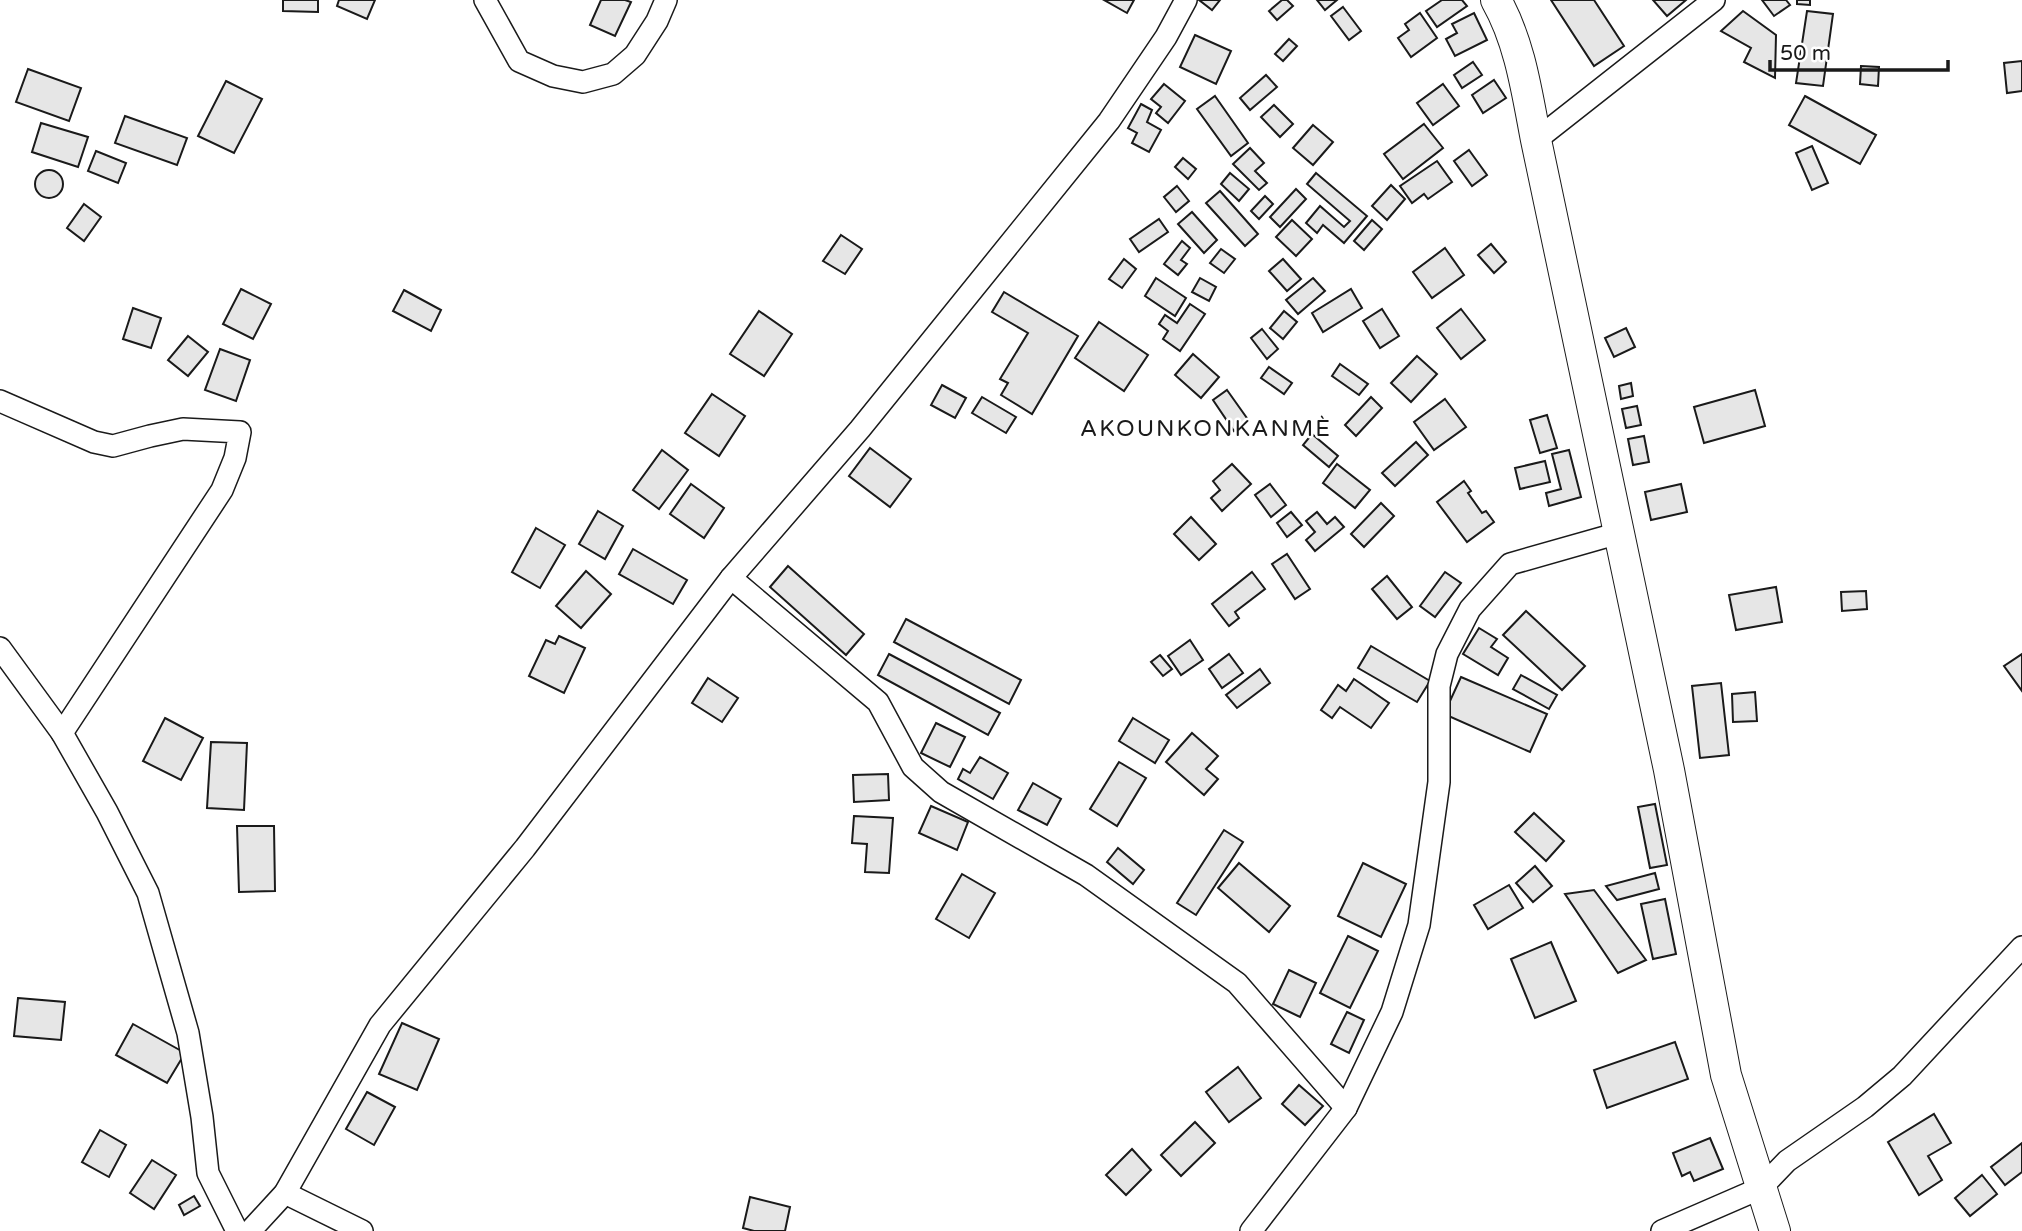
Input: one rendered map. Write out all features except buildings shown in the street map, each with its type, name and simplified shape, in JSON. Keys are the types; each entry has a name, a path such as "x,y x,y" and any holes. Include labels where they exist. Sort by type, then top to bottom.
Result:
{"street":[{"path":"485,0 519,61 553,76 583,82 613,74 635,55 657,21 666,0"},
{"path":"250,1231 285,1193 380,1026 525,848 731,578 860,429 1110,121 1166,37 1186,0"},
{"path":"1496,0 1504,15 1525,82 1669,770 1726,1075 1775,1231"},
{"path":"1536,139 1714,0"},
{"path":"0,401 93,442 113,446 183,429 240,432 235,458 222,490 62,733"},
{"path":"1251,1231 1346,1108 1391,1012 1419,925 1439,782 1439,686 1447,654 1470,608 1510,564 1619,533"},
{"path":"731,578 878,702 913,767 941,792 1086,875 1237,983 1346,1108"},
{"path":"0,648 62,733 107,812 148,893 188,1033 208,1173 237,1231"},
{"path":"1662,1231 1761,1188 1787,1161 1865,1107 1902,1076 2022,947"},
{"path":"285,1193 362,1231"}],"district":[{"name":"AKOUNKONKANMÈ","path":"1206,428"}]}
